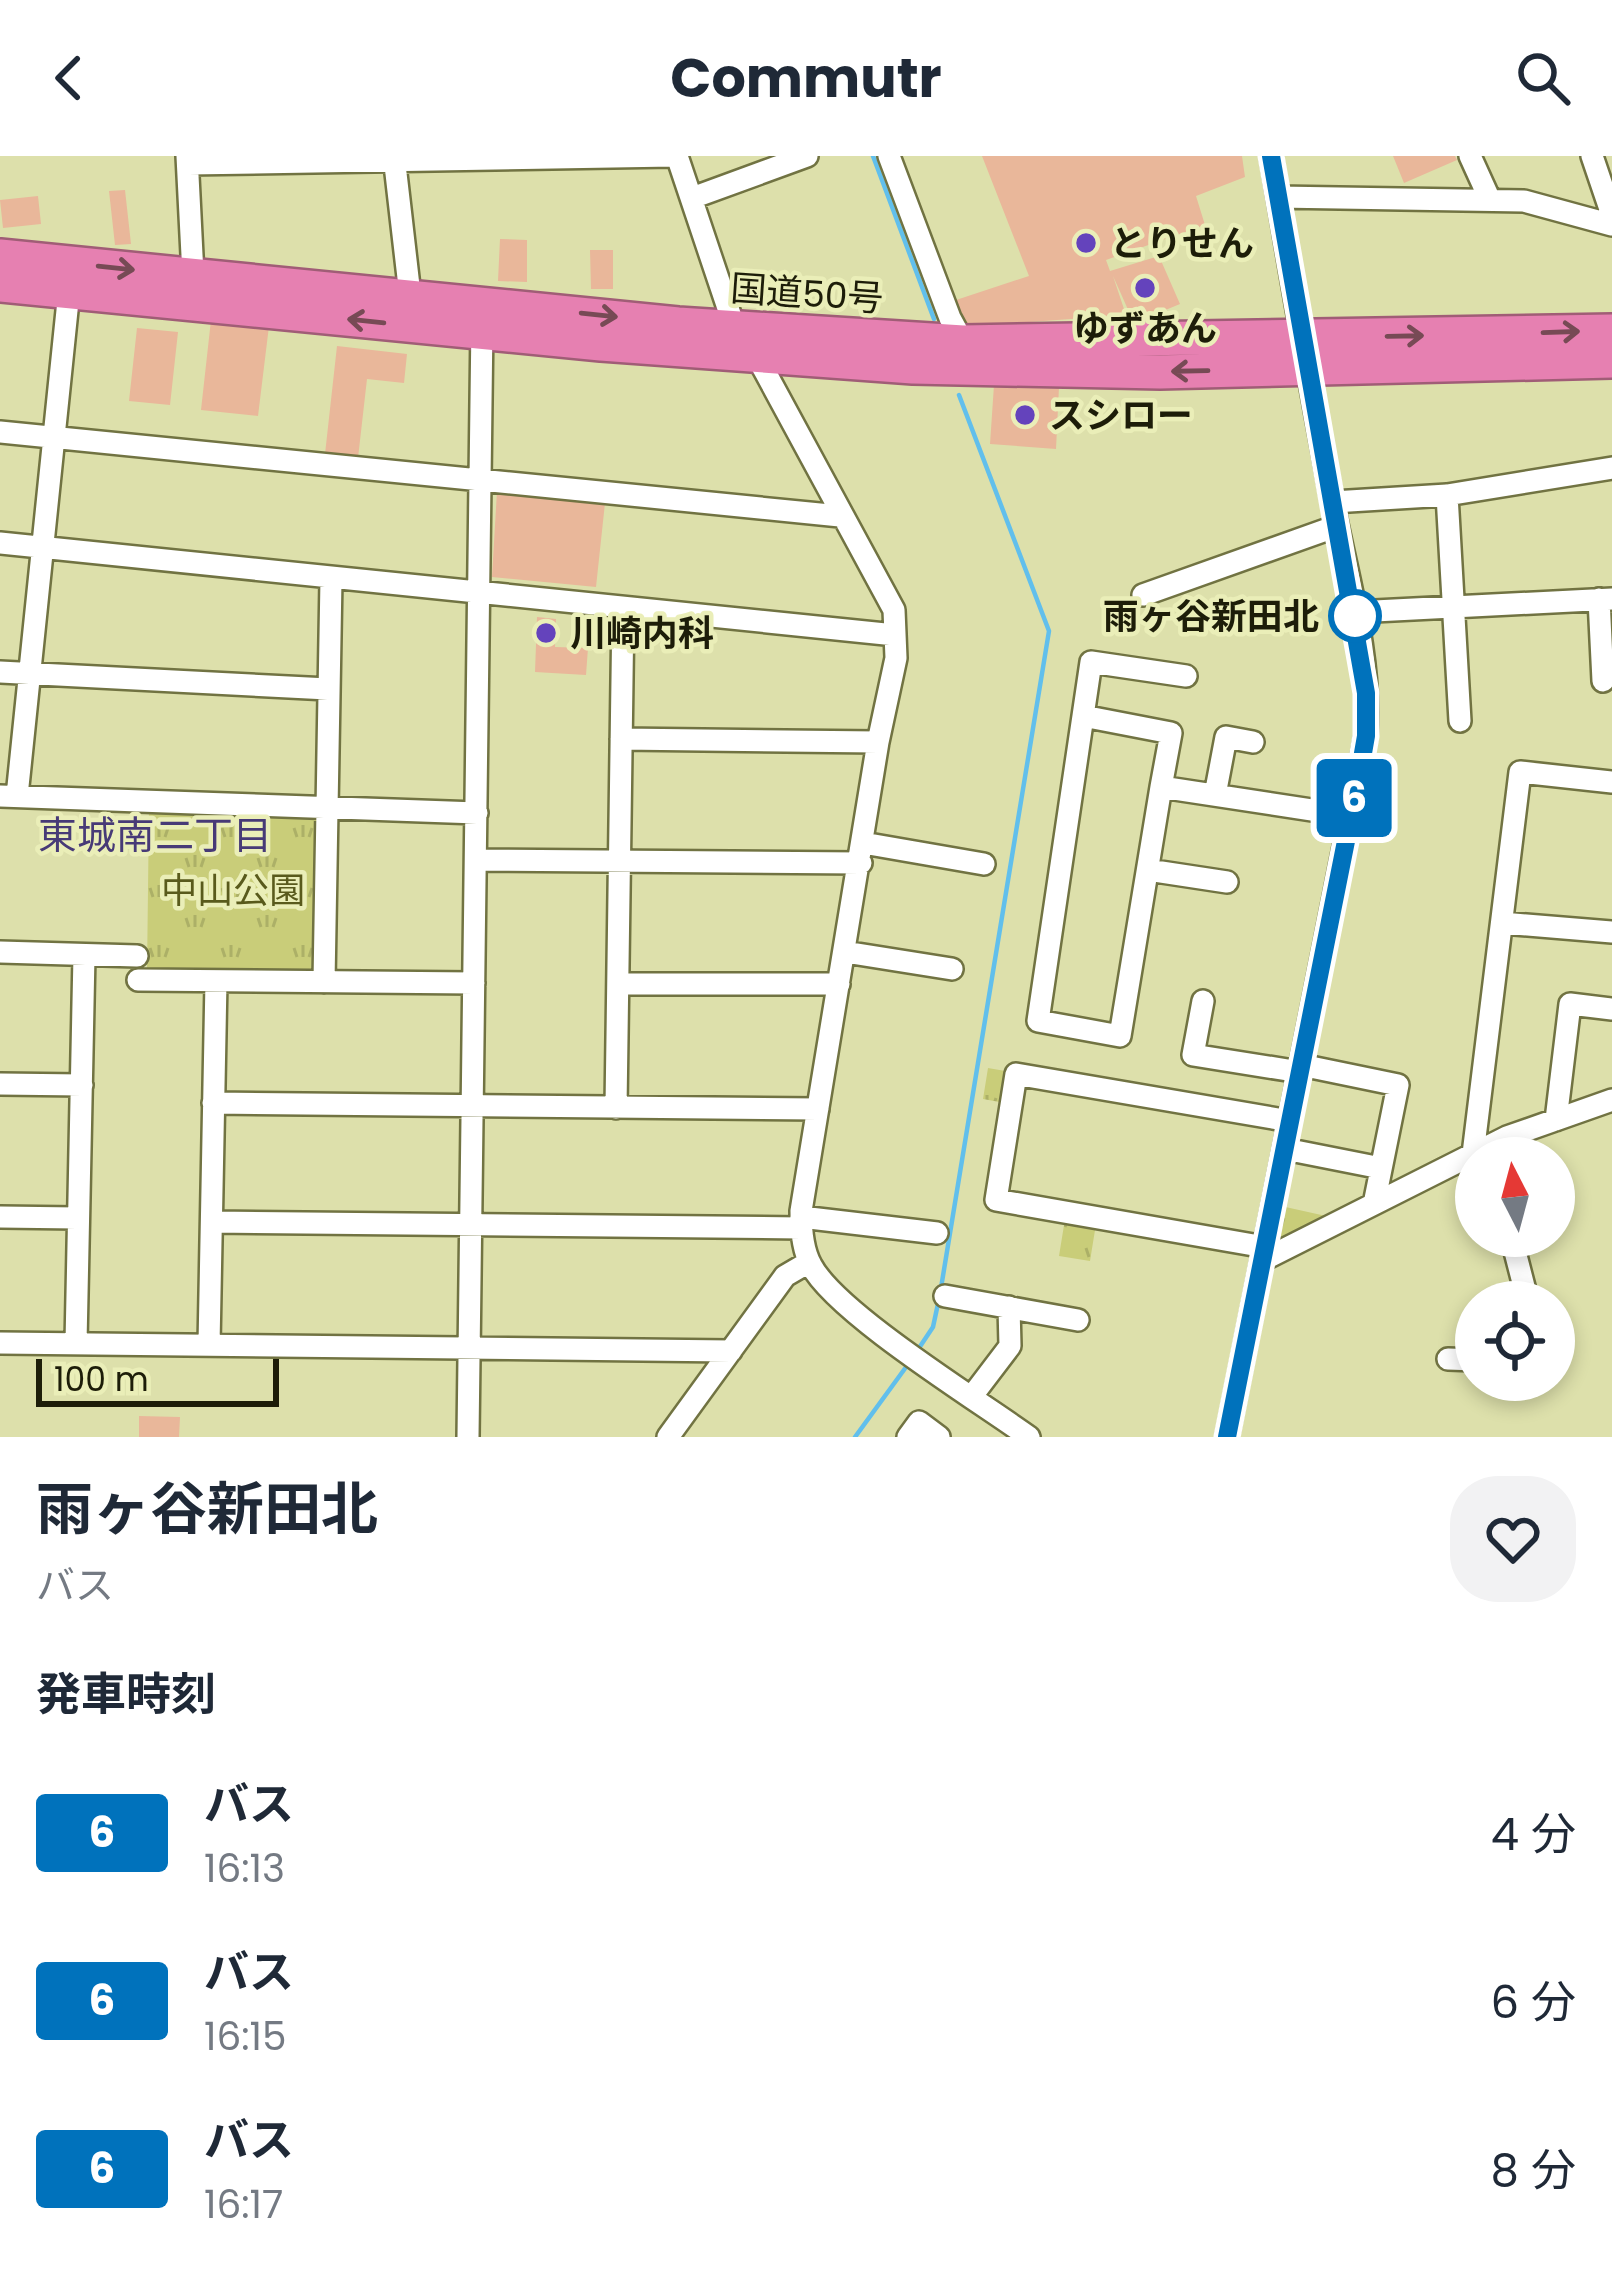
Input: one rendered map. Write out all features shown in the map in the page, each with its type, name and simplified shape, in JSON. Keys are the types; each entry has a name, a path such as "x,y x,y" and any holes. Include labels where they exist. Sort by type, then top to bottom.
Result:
{"highway":[{"name":"国道50号","path":"0,256 410,295 482,317 756,356 913,367 1058,372 1612,331"},
{"name":"国道50号","path":"0,285 963,342 1612,361"}],"street":[{"path":"193,275 187,160 675,156 735,328"},
{"path":"692,199 807,156"},
{"path":"889,156 963,342"},
{"path":"1227,1437 1368,710 1271,156"},
{"path":"1470,156 1490,200"},
{"path":"1592,156 1612,214"},
{"path":"394,159 410,295"},
{"path":"1278,197 1524,202 1612,225"},
{"path":"69,291 29,674 9,796 477,813"},
{"path":"468,1437 482,317"},
{"path":"756,356 894,610 896,658 878,742 801,1222 809,1262 841,1300 1026,1436"},
{"path":"0,432 841,516"},
{"path":"1333,502 1447,495 1612,468"},
{"path":"1447,495 1460,721"},
{"path":"1143,596 1337,526"},
{"path":"0,543 895,634"},
{"path":"324,982 331,579"},
{"path":"1354,612 1606,599 1603,682"},
{"path":"616,1108 623,608"},
{"path":"1082,716 1171,733 1120,1036 1038,1021 1082,716 1091,662 1186,676"},
{"path":"0,672 328,689"},
{"path":"1215,795 1226,737 1253,742"},
{"path":"621,740 878,742"},
{"path":"1486,1137 1502,923 1520,772 1612,782"},
{"path":"1162,787 1351,816"},
{"path":"476,860 862,853 984,864"},
{"path":"1148,870 1228,882"},
{"path":"1502,923 1612,932"},
{"path":"0,952 137,956"},
{"path":"845,952 952,969"},
{"path":"76,1343 84,955"},
{"path":"138,980 474,982"},
{"path":"209,1345 216,981"},
{"path":"618,984 839,984"},
{"path":"1203,1001 1193,1055 1398,1085 1374,1204"},
{"path":"1556,1120 1570,1004 1612,1009"},
{"path":"1290,1121 1016,1074 996,1200 1264,1254 1455,1167"},
{"path":"0,1084 82,1085"},
{"path":"1519,1137 1612,1100"},
{"path":"213,1103 818,1109"},
{"path":"1285,1149 1381,1168"},
{"path":"0,1217 77,1218"},
{"path":"212,1222 801,1222 937,1233"},
{"path":"668,1437 785,1276 809,1262"},
{"path":"945,1295 1078,1320"},
{"path":"972,1396 1010,1346 1009,1307"},
{"path":"0,1342 731,1351"},
{"path":"1448,1360 1455,1360"},
{"path":"908,1437 919,1422 939,1437"}],"green space":[{"name":"中山公園","path":"149,808 313,811 319,820 317,972 147,970"},
{"path":"988,1068 1011,1072 1005,1103 983,1099"},
{"path":"1281,1206 1326,1216 1273,1248"},
{"path":"1065,1219 1096,1224 1090,1261 1059,1256"}],"building":[{"name":"とりせん","path":"982,156 1242,156 1245,177 1196,196 1205,225 1106,260 1110,271 1159,256 1180,304 1134,323 1113,276 1126,315 973,326 958,318 953,301 1029,276"},
{"path":"1393,156 1455,156 1457,160 1404,183"},
{"path":"125,190 131,244 115,245 109,191"},
{"path":"38,196 41,224 3,228 0,200"},
{"path":"500,239 527,240 527,282 498,281"},
{"path":"590,250 613,250 613,289 591,289"},
{"path":"211,320 269,326 258,416 201,410"},
{"path":"137,328 178,332 170,405 129,401"},
{"path":"337,346 407,354 404,383 367,379 358,458 325,454"},
{"name":"スシロー","path":"994,385 1059,387 1056,449 990,444"},
{"path":"497,491 605,503 596,587 492,577"},
{"name":"川崎内科","path":"537,617 556,619 555,647 588,648 586,675 535,672"},
{"path":"139,1416 180,1417 179,1437 139,1437"}],"waterway":[{"path":"873,156 934,319"},
{"path":"941,1288 1049,631 959,395"},
{"path":"915,1354 933,1327 939,1299"},
{"path":"855,1437 909,1363"}],"bus line":[{"name":"6","path":"1227,1437 1359,776 1368,710 1271,156"}],"place":[{"name":"とりせん","path":"1086,243"},
{"name":"ゆずあん","path":"1145,288"},
{"name":"スシロー","path":"1025,415"},
{"name":"雨ヶ谷新田北","path":"1355,616"},
{"name":"川崎内科","path":"546,633"}],"district":[{"name":"東城南二丁目","path":"155,835"}]}
